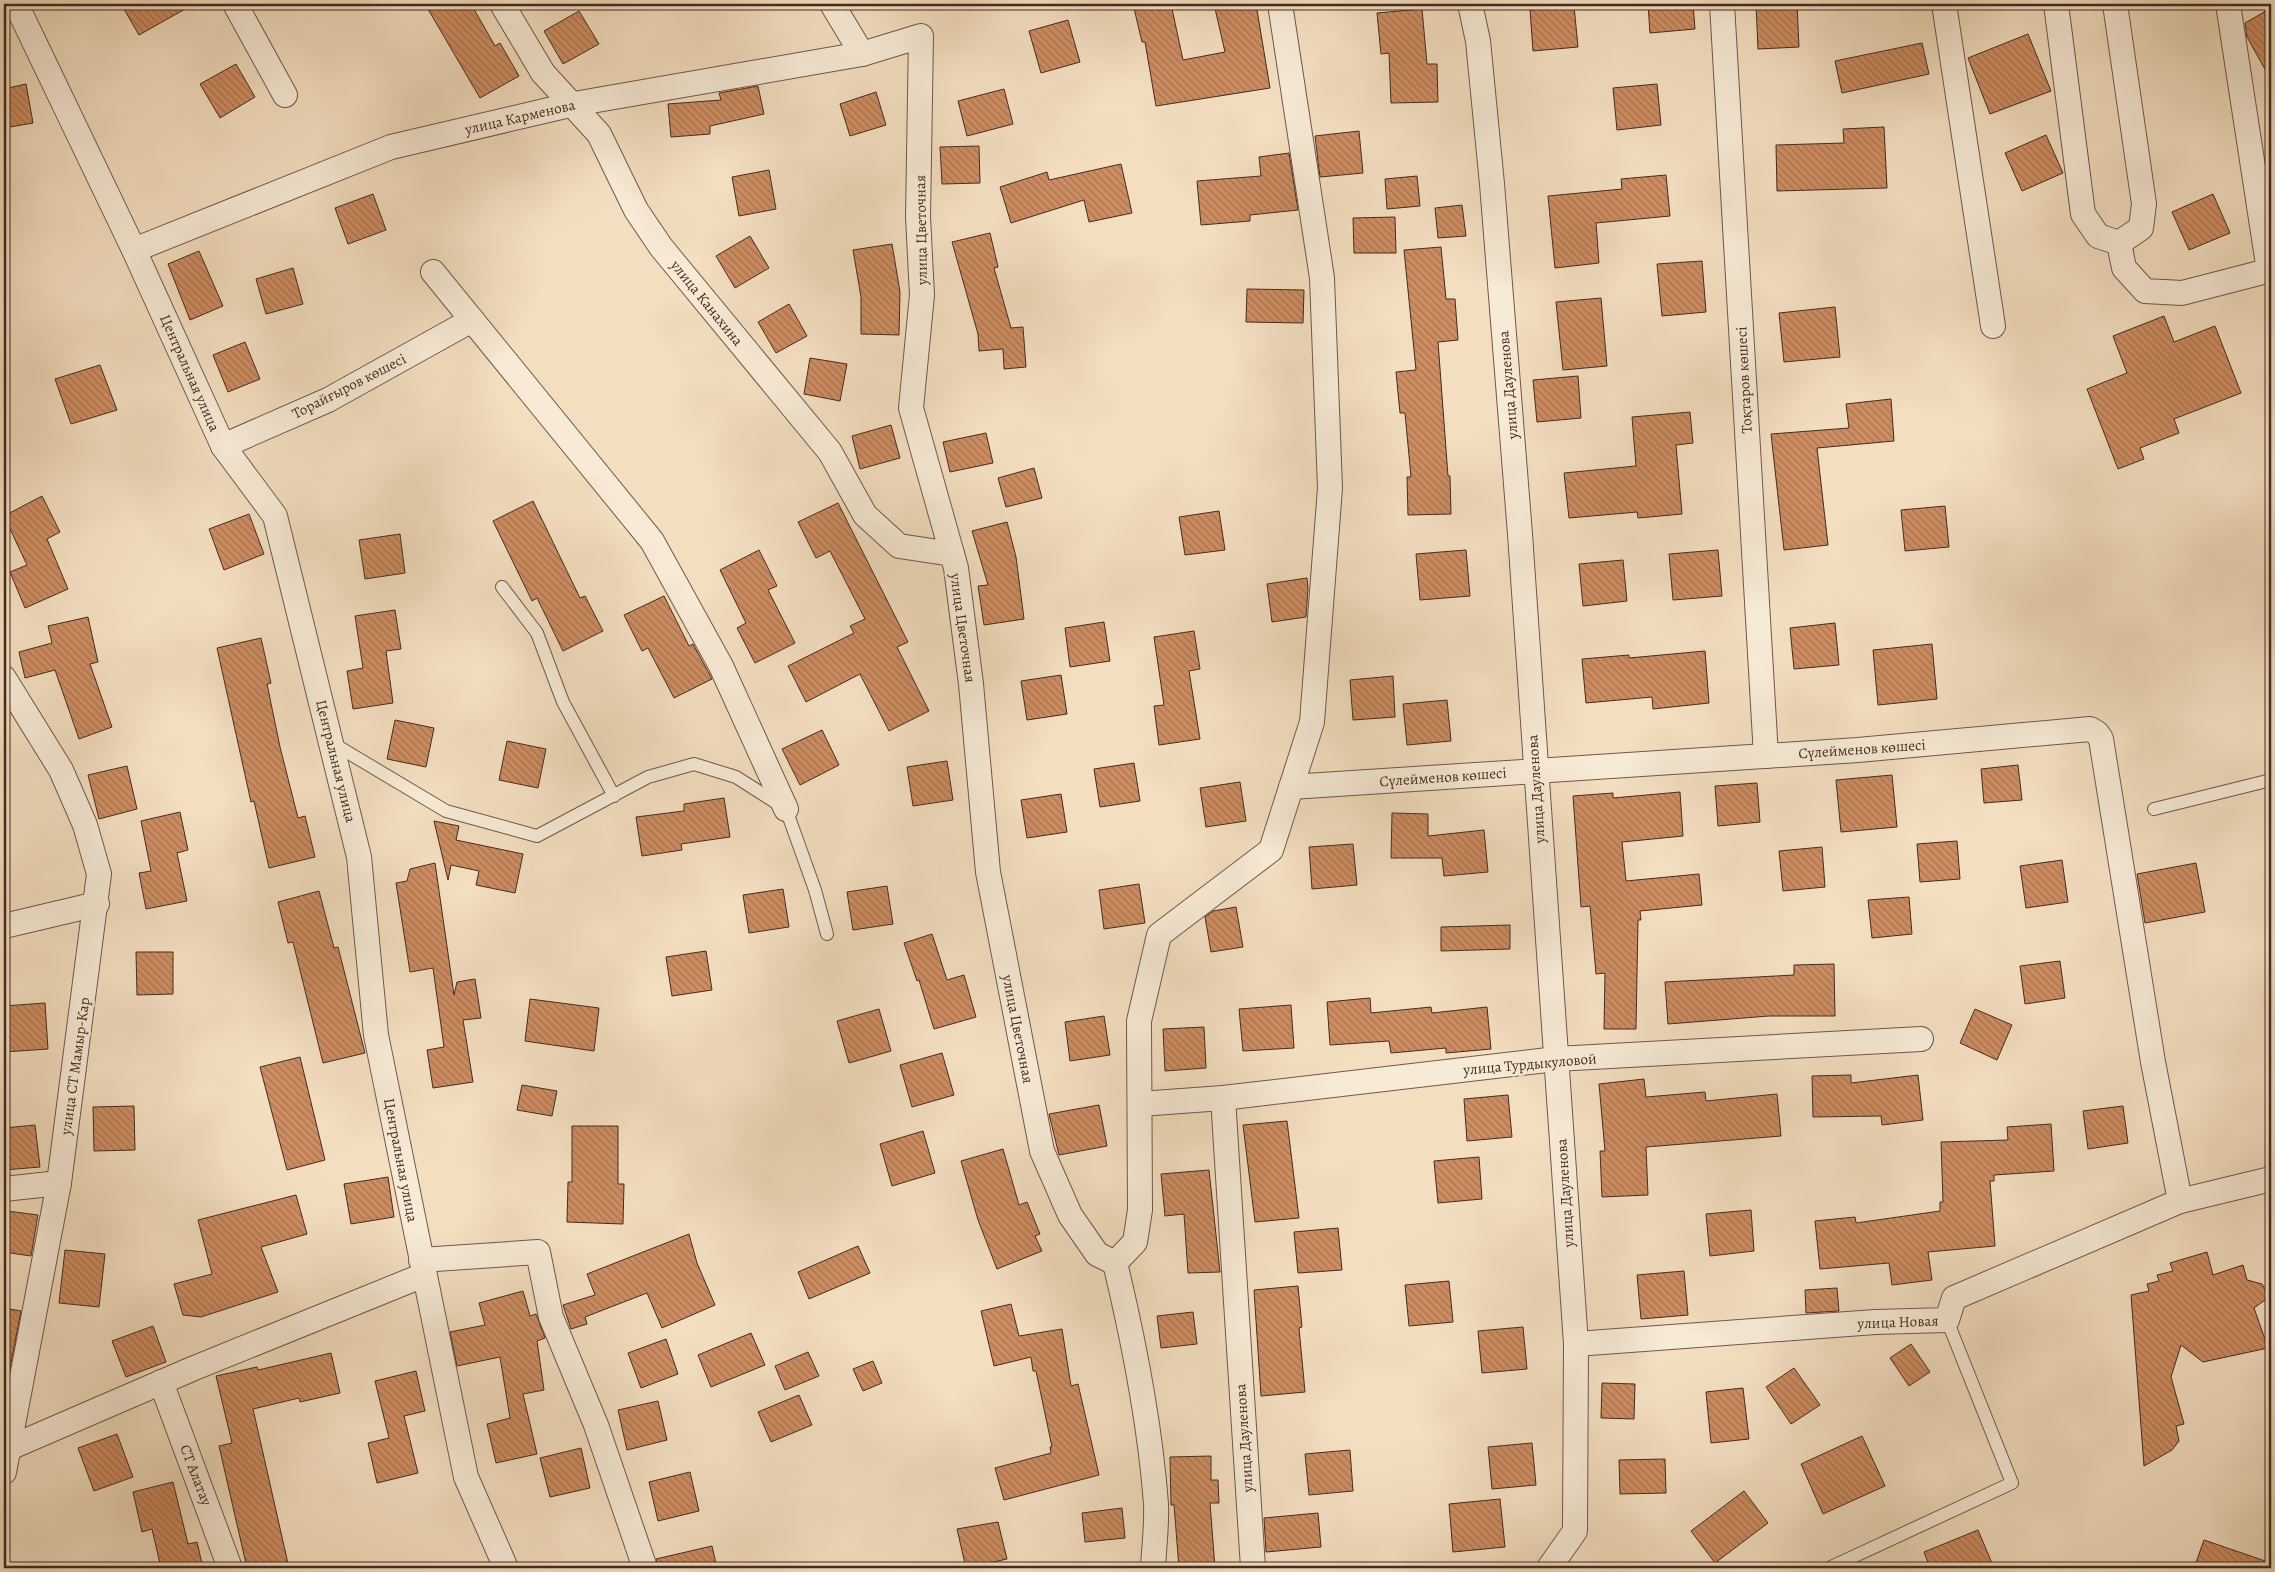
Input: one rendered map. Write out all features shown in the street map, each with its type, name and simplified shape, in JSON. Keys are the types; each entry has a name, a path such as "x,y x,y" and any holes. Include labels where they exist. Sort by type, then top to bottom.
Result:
{"street":[{"name":"Центральная улица","path":"16,4 134,250 223,446 275,516 359,857 376,1035 466,1477 506,1568"},
{"path":"234,4 285,95"},
{"name":"улица Канахина","path":"502,4 544,73 600,134 636,210 661,247 830,452 865,515 899,546 952,554"},
{"path":"832,4 862,54"},
{"path":"1154,1568 1156,1505 1145,1414 1130,1326 1115,1263 1135,1242 1140,1210 1138,1021 1159,935 1271,850 1312,722 1330,488 1322,278 1280,4"},
{"name":"улица Дауленова","path":"1470,4 1478,41 1492,184 1520,534 1576,1344 1575,1531 1549,1568"},
{"name":"Тоқтаров көшесі","path":"1722,4 1766,756"},
{"path":"1944,4 1993,326"},
{"path":"2056,4 2083,214 2098,236 2119,243"},
{"path":"2115,4 2144,204 2141,228 2119,243"},
{"path":"2119,243 2124,268 2145,291 2182,293 2270,270 2228,4"},
{"name":"улица Карменова","path":"134,250 391,147 574,104 862,54 921,36"},
{"name":"улица Цветочная","path":"921,36 918,218 922,295 912,408 956,568 971,684 988,872 1042,1151 1070,1216 1097,1254 1115,1263"},
{"path":"433,272 652,541 722,666 786,809"},
{"name":"Торайғыров көшесі","path":"223,446 328,400 472,320"},
{"name":"улица СТ Мамыр-Кар","path":"4,678 61,770 85,826 100,874 59,1183 4,1472"},
{"name":"Сүлейменов көшесі","path":"1291,787 1858,750 2090,729 2097,733 2100,739 2105,764 2153,1062 2180,1201"},
{"path":"4,926 97,904"},
{"name":"улица Турдыкуловой","path":"1140,1104 1223,1098 1556,1059 1921,1039"},
{"name":"улица Дауленова","path":"1223,1098 1252,1568"},
{"name":"улица Новая","path":"1576,1344 1875,1322 1947,1320 1954,1298 2180,1201 2271,1179"},
{"path":"4,1189 59,1183"},
{"path":"7,1449 320,1315 422,1267 538,1252 552,1317 596,1425 645,1568"},
{"name":"СТ Алатау","path":"161,1382 230,1568"}],"lane":[{"path":"502,587 537,632 563,702 614,796"},
{"path":"332,743 446,811 537,836 648,777 694,764 736,777 786,809 815,890 827,934"},
{"path":"2154,809 2271,780"},
{"path":"1829,1568 2012,1483 1947,1320"}],"building":[{"path":"121,4 194,4 139,35"},
{"path":"425,4 471,4 495,46 500,43 519,76 480,98"},
{"path":"1133,4 1171,4 1183,60 1225,52 1214,4 1256,4 1270,88 1156,106 1145,42 1142,42"},
{"path":"1648,4 1693,4 1695,29 1650,33"},
{"path":"1756,4 1797,4 1799,47 1758,49"},
{"path":"1574,6 1578,47 1533,51 1530,10"},
{"path":"2271,8 2271,80 2247,37 2245,23"},
{"path":"1422,9 1427,64 1437,64 1438,102 1391,103 1389,53 1381,54 1377,13"},
{"path":"579,11 599,44 563,64 544,31"},
{"path":"1068,20 1080,62 1041,73 1029,31"},
{"path":"2028,34 2051,91 1990,114 1968,58"},
{"path":"1922,43 1929,74 1842,93 1835,61"},
{"path":"236,64 255,97 220,118 200,84"},
{"path":"26,84 33,123 4,128 4,89"},
{"path":"1657,84 1661,125 1617,130 1613,88"},
{"path":"758,86 764,114 710,126 710,134 671,137 668,104 721,100 719,93"},
{"path":"1004,89 1013,124 967,136 958,101"},
{"path":"876,92 886,125 850,136 840,104"},
{"path":"1884,127 1887,188 1777,191 1776,145 1844,143 1843,129"},
{"path":"1359,131 1363,173 1320,177 1315,136"},
{"path":"2046,135 2063,173 2022,191 2005,153"},
{"path":"979,146 980,183 942,184 940,147"},
{"path":"1289,153 1298,210 1250,215 1250,221 1201,225 1197,181 1261,176 1259,157"},
{"path":"1121,164 1132,213 1089,222 1084,200 1011,223 1000,187 1047,172 1049,180"},
{"path":"769,170 776,209 739,216 732,177"},
{"path":"1666,175 1670,216 1596,223 1599,263 1555,268 1548,196 1622,189 1621,179"},
{"path":"1417,176 1420,206 1387,209 1385,179"},
{"path":"373,194 386,230 348,244 335,208"},
{"path":"2213,194 2230,233 2189,250 2172,212"},
{"path":"1462,205 1466,236 1438,238 1435,208"},
{"path":"1395,217 1396,253 1354,253 1353,218"},
{"path":"990,233 998,267 994,268 1011,328 1023,327 1026,367 1004,369 1003,349 979,351 978,334 952,242"},
{"path":"750,236 769,268 735,288 716,256"},
{"path":"892,244 900,292 899,335 861,334 861,297 853,250"},
{"path":"1441,247 1446,299 1455,299 1458,340 1438,342 1448,476 1450,476 1451,514 1408,515 1407,477 1411,477 1405,413 1400,413 1396,372 1416,370 1404,250"},
{"path":"199,251 223,306 190,320 168,264"},
{"path":"1702,261 1706,312 1662,316 1657,264"},
{"path":"293,268 303,304 266,314 256,279"},
{"path":"1247,289 1304,290 1303,323 1246,322"},
{"path":"1601,298 1607,366 1563,370 1556,302"},
{"path":"789,304 807,336 776,353 758,322"},
{"path":"1835,307 1840,357 1784,362 1779,313"},
{"path":"2164,316 2174,342 2215,326 2241,393 2174,419 2179,433 2140,448 2144,459 2118,469 2087,389 2127,373 2113,336"},
{"path":"245,342 260,379 228,392 213,355"},
{"path":"810,358 847,364 840,401 804,394"},
{"path":"100,365 117,410 71,424 55,379"},
{"path":"1578,376 1581,418 1537,422 1533,380"},
{"path":"1891,399 1894,441 1817,448 1828,545 1784,550 1771,434 1849,428 1846,404"},
{"path":"1690,412 1693,443 1676,445 1682,514 1638,518 1637,512 1569,518 1564,473 1636,466 1632,417"},
{"path":"891,425 900,458 860,469 852,436"},
{"path":"986,433 993,463 950,472 943,442"},
{"path":"1034,468 1042,498 1006,507 998,478"},
{"path":"42,496 60,532 47,539 68,589 25,608 10,572 27,565 4,516"},
{"path":"533,501 580,598 585,596 603,631 563,651 537,598 532,601 493,521"},
{"path":"838,503 908,642 897,647 929,711 889,731 860,674 806,702 788,666 854,633 850,626 865,619 830,551 816,558 798,522"},
{"path":"1945,506 1949,547 1905,551 1901,510"},
{"path":"1219,511 1225,550 1185,555 1179,517"},
{"path":"249,514 264,554 224,570 209,529"},
{"path":"1007,522 1016,557 1024,619 984,625 978,586 988,585 972,531"},
{"path":"400,534 405,573 365,579 359,540"},
{"path":"759,550 777,586 768,590 795,643 755,663 737,628 746,623 720,570"},
{"path":"1466,550 1470,596 1420,600 1416,554"},
{"path":"1718,550 1722,596 1673,600 1669,554"},
{"path":"1623,560 1627,601 1583,606 1579,564"},
{"path":"1307,578 1306,617 1272,622 1267,584"},
{"path":"664,596 689,646 693,644 712,679 674,698 648,648 642,651 624,615"},
{"path":"395,610 401,649 386,651 393,703 353,709 347,671 363,668 355,616"},
{"path":"88,617 98,662 90,664 112,727 79,739 55,670 25,678 19,652 52,643 48,626"},
{"path":"1104,622 1110,661 1070,667 1065,628"},
{"path":"1835,623 1839,665 1794,669 1790,628"},
{"path":"1194,631 1200,669 1189,671 1200,739 1159,745 1154,706 1164,705 1154,637"},
{"path":"261,638 271,683 267,684 280,747 298,818 305,816 315,857 269,868 254,801 251,802 217,648"},
{"path":"1932,644 1937,699 1878,705 1873,650"},
{"path":"1705,651 1709,703 1653,709 1652,697 1586,703 1582,659 1629,655 1629,658"},
{"path":"1061,675 1067,714 1027,720 1021,681"},
{"path":"1393,676 1395,717 1353,720 1350,680"},
{"path":"1447,700 1451,741 1407,745 1403,704"},
{"path":"395,720 434,728 426,767 387,759"},
{"path":"822,730 839,765 800,785 782,749"},
{"path":"507,741 546,749 538,788 499,780"},
{"path":"947,761 953,800 913,806 907,767"},
{"path":"1134,763 1140,801 1100,807 1094,769"},
{"path":"2018,765 2022,800 1984,803 1981,769"},
{"path":"127,766 137,809 99,819 88,775"},
{"path":"1892,775 1897,827 1841,832 1836,780"},
{"path":"1240,782 1246,821 1206,827 1200,788"},
{"path":"1757,783 1760,822 1718,826 1715,786"},
{"path":"1680,792 1683,836 1622,842 1626,881 1699,874 1702,905 1640,911 1641,920 1638,920 1636,1029 1604,1029 1605,973 1596,974 1590,906 1581,907 1573,796 1613,793 1613,798"},
{"path":"1061,794 1067,832 1027,838 1021,800"},
{"path":"724,798 730,837 681,844 682,850 642,856 636,817 684,811 684,804"},
{"path":"180,812 188,850 177,853 187,901 146,909 139,873 151,871 141,821"},
{"path":"1392,813 1428,814 1428,836 1484,830 1488,872 1444,876 1442,858 1391,858"},
{"path":"434,821 459,826 456,840 523,854 515,893 476,885 479,871 451,865 448,880"},
{"path":"1957,841 1960,879 1920,882 1917,844"},
{"path":"1353,844 1357,885 1312,889 1309,847"},
{"path":"1822,847 1825,887 1783,891 1779,851"},
{"path":"2062,860 2068,902 2026,908 2020,866"},
{"path":"435,863 454,995 457,982 475,979 481,1018 463,1020 473,1082 433,1088 427,1050 444,1047 433,968 410,972 396,883 407,881 410,869"},
{"path":"2196,863 2205,912 2145,923 2137,874"},
{"path":"1139,884 1145,923 1104,929 1099,890"},
{"path":"887,886 893,924 853,930 847,892"},
{"path":"783,889 789,927 749,933 743,895"},
{"path":"319,891 334,948 338,947 365,1053 323,1063 293,942 288,943 278,902"},
{"path":"1909,897 1912,934 1872,938 1868,900"},
{"path":"1236,907 1243,947 1211,952 1205,917 1213,911"},
{"path":"1510,925 1510,949 1441,951 1441,927"},
{"path":"932,934 947,980 964,975 976,1017 934,1029 919,980 917,981 904,943"},
{"path":"706,951 712,990 672,996 666,957"},
{"path":"136,952 173,952 173,994 137,995"},
{"path":"2060,961 2065,998 2025,1004 2020,966"},
{"path":"1834,964 1835,1016 1769,1016 1668,1024 1665,982 1794,975 1794,965"},
{"path":"1370,998 1371,1013 1431,1007 1432,1013 1487,1007 1491,1049 1446,1053 1446,1048 1391,1053 1389,1041 1330,1045 1327,1002"},
{"path":"530,999 599,1008 594,1051 525,1041"},
{"path":"45,1003 48,1049 4,1052 4,1006"},
{"path":"1291,1005 1294,1048 1243,1051 1239,1009"},
{"path":"879,1009 891,1051 849,1063 837,1021"},
{"path":"1975,1009 2012,1025 1997,1060 1960,1043"},
{"path":"1104,1016 1110,1055 1070,1061 1065,1022"},
{"path":"1204,1027 1206,1068 1165,1071 1163,1029"},
{"path":"942,1053 954,1095 912,1107 900,1065"},
{"path":"300,1057 325,1160 287,1170 260,1067"},
{"path":"1851,1075 1851,1083 1918,1075 1923,1120 1882,1125 1881,1116 1813,1117 1812,1076"},
{"path":"1644,1079 1646,1097 1705,1092 1706,1101 1777,1094 1781,1136 1646,1147 1648,1195 1602,1197 1600,1151 1605,1151 1599,1084"},
{"path":"522,1085 557,1091 552,1116 517,1110"},
{"path":"1508,1095 1512,1137 1467,1141 1464,1099"},
{"path":"1099,1105 1107,1146 1059,1155 1049,1114"},
{"path":"134,1106 135,1150 94,1151 93,1107"},
{"path":"2123,1106 2128,1143 2088,1149 2083,1111"},
{"path":"1287,1121 1299,1218 1255,1222 1243,1125"},
{"path":"2051,1124 2054,1171 1994,1175 1994,1181 1990,1181 1995,1246 1928,1252 1932,1280 1892,1285 1889,1263 1820,1269 1815,1221 1855,1217 1856,1223 1940,1211 1940,1202 1943,1202 1941,1142 2008,1140 2007,1127"},
{"path":"35,1125 40,1167 4,1170 4,1128"},
{"path":"572,1126 618,1126 618,1184 624,1184 623,1224 567,1222 568,1182 572,1182"},
{"path":"923,1131 935,1173 892,1186 880,1144"},
{"path":"1003,1149 1019,1205 1027,1202 1040,1234 1035,1236 1042,1251 997,1269 978,1220 961,1161"},
{"path":"1479,1157 1482,1199 1438,1203 1434,1161"},
{"path":"1209,1170 1220,1272 1188,1273 1184,1214 1165,1216 1161,1174"},
{"path":"388,1177 394,1217 351,1224 344,1184"},
{"path":"296,1195 307,1234 261,1247 278,1292 201,1317 183,1315 174,1284 212,1274 198,1220"},
{"path":"1751,1210 1754,1251 1710,1256 1706,1214"},
{"path":"7,1211 38,1215 31,1256 4,1252"},
{"path":"1338,1228 1342,1270 1298,1273 1294,1232"},
{"path":"689,1234 697,1263 715,1305 662,1328 647,1293 585,1317 587,1324 571,1329 563,1305 595,1295 587,1274"},
{"path":"858,1246 870,1273 809,1299 798,1272"},
{"path":"65,1250 105,1254 99,1307 59,1303"},
{"path":"2207,1252 2213,1275 2243,1265 2247,1280 2262,1284 2267,1292 2265,1300 2254,1308 2268,1348 2203,1362 2181,1345 2171,1377 2184,1424 2176,1426 2179,1441 2172,1450 2144,1466 2131,1295 2149,1291 2147,1284 2159,1281 2157,1275 2173,1271 2170,1263"},
{"path":"1684,1271 1688,1315 1641,1319 1637,1275"},
{"path":"1449,1281 1453,1322 1409,1326 1405,1285"},
{"path":"1298,1286 1302,1327 1299,1328 1305,1392 1261,1396 1254,1290"},
{"path":"1837,1288 1839,1311 1806,1313 1805,1290"},
{"path":"523,1291 530,1316 536,1314 545,1338 537,1341 544,1390 523,1394 537,1454 496,1463 487,1424 510,1418 500,1357 457,1366 450,1332 485,1325 479,1303"},
{"path":"1011,1304 1019,1336 1062,1329 1071,1386 1078,1384 1099,1475 1004,1500 995,1468 1051,1453 1050,1447 1052,1447 1036,1371 1033,1371 1031,1357 994,1366 981,1311"},
{"path":"4,1308 21,1311 8,1378 4,1377"},
{"path":"1193,1312 1197,1344 1161,1348 1157,1316"},
{"path":"153,1326 166,1362 126,1377 112,1341"},
{"path":"1523,1327 1527,1369 1482,1373 1478,1331"},
{"path":"751,1333 765,1365 711,1387 698,1355"},
{"path":"666,1339 678,1374 641,1388 628,1353"},
{"path":"1911,1344 1930,1372 1909,1386 1890,1358"},
{"path":"808,1352 819,1376 785,1390 775,1366"},
{"path":"331,1353 340,1393 300,1402 299,1398 253,1409 289,1568 247,1568 219,1446 232,1443 216,1376 257,1367 258,1370"},
{"path":"873,1361 882,1383 863,1391 853,1369"},
{"path":"1794,1368 1820,1405 1791,1424 1766,1387"},
{"path":"416,1371 425,1411 404,1416 418,1473 377,1483 368,1443 389,1438 375,1381"},
{"path":"1602,1383 1635,1384 1634,1419 1601,1418"},
{"path":"1743,1388 1749,1439 1711,1443 1706,1392"},
{"path":"799,1395 812,1425 771,1442 758,1412"},
{"path":"658,1401 667,1440 627,1450 618,1410"},
{"path":"117,1434 133,1477 94,1491 78,1448"},
{"path":"1862,1436 1885,1486 1823,1514 1801,1464"},
{"path":"1532,1443 1536,1485 1492,1489 1488,1447"},
{"path":"581,1448 590,1488 550,1497 540,1458"},
{"path":"1350,1450 1353,1491 1309,1495 1305,1454"},
{"path":"1211,1456 1211,1480 1218,1480 1219,1503 1210,1503 1215,1568 1179,1568 1174,1505 1171,1505 1170,1457"},
{"path":"1665,1459 1666,1493 1620,1494 1619,1460"},
{"path":"690,1472 699,1511 658,1521 649,1482"},
{"path":"173,1482 188,1544 197,1542 203,1568 161,1568 152,1529 142,1532 133,1492"},
{"path":"1744,1491 1768,1523 1715,1563 1691,1531"},
{"path":"1500,1499 1505,1547 1453,1552 1449,1504"},
{"path":"1122,1508 1125,1538 1085,1542 1082,1513"},
{"path":"1318,1513 1321,1547 1266,1552 1264,1518"},
{"path":"998,1522 1007,1559 966,1568 957,1529"},
{"path":"1978,1530 1994,1568 1930,1568 1924,1552"},
{"path":"2204,1540 2271,1563 2271,1568 2194,1568"},
{"path":"712,1546 717,1568 658,1568 656,1559"}]}
